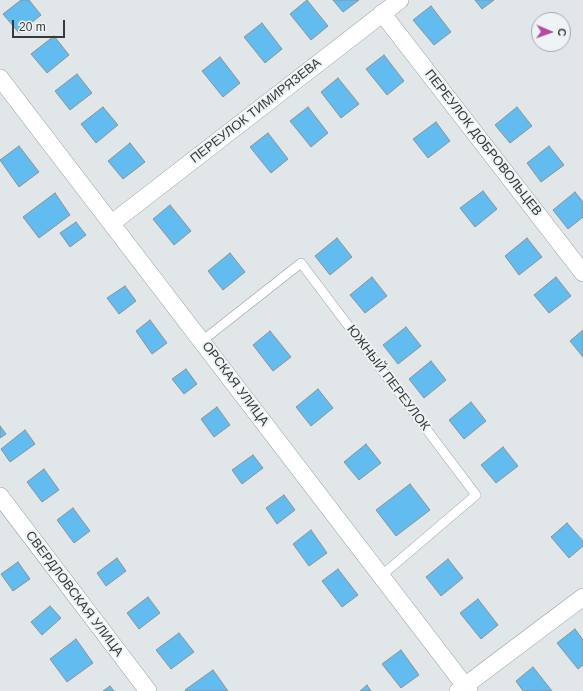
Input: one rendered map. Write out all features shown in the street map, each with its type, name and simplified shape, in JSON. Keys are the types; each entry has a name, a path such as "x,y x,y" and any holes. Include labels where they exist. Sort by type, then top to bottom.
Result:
{"street":[{"name":"ПЕРЕУЛОК ТИМИРЯЗЕВА","path":"112,223 400,0"},
{"name":"ПЕРЕУЛОК ДОБРОВОЛЬЦЕВ","path":"382,13 583,273"},
{"name":"ОРСКАЯ УЛИЦА","path":"0,78 381,576 464,689"},
{"name":"СВЕРДЛОВСКАЯ УЛИЦА","path":"0,496 148,691"},
{"path":"464,689 583,597"}],"lane":[{"name":"ЮЖНЫЙ ПЕРЕУЛОК","path":"202,341 301,263 476,495 381,576"}],"building":[{"path":"21,0 29,0 41,15 19,33 3,14"},
{"path":"307,0 328,26 311,40 290,14"},
{"path":"333,0 359,0 343,12"},
{"path":"475,0 494,0 482,9"},
{"path":"431,6 451,32 434,45 413,20"},
{"path":"262,23 282,49 265,63 244,37"},
{"path":"54,36 69,55 47,73 31,54"},
{"path":"384,55 404,81 387,95 366,69"},
{"path":"220,57 240,83 223,97 202,71"},
{"path":"77,74 92,93 70,110 55,91"},
{"path":"338,78 359,104 341,118 321,92"},
{"path":"103,107 118,125 96,143 81,124"},
{"path":"308,107 328,133 311,147 290,121"},
{"path":"517,107 532,126 510,143 495,125"},
{"path":"436,122 450,141 428,158 413,139"},
{"path":"268,133 288,159 271,173 250,147"},
{"path":"130,143 145,162 123,179 108,161"},
{"path":"19,146 39,172 19,187 0,160"},
{"path":"549,146 564,165 541,182 527,163"},
{"path":"483,191 497,209 475,227 460,208"},
{"path":"575,192 583,202 583,217 568,229 553,210"},
{"path":"55,193 70,215 39,238 23,217"},
{"path":"170,205 191,231 174,245 153,219"},
{"path":"76,222 86,235 70,247 60,233"},
{"path":"337,238 352,257 330,275 315,256"},
{"path":"527,238 542,257 519,275 505,256"},
{"path":"230,253 245,272 223,290 208,271"},
{"path":"372,277 387,296 365,313 350,295"},
{"path":"556,277 571,296 549,313 534,295"},
{"path":"125,286 136,301 119,314 107,298"},
{"path":"150,320 167,343 152,354 136,331"},
{"path":"406,327 421,346 398,364 383,345"},
{"path":"583,330 583,357 570,341"},
{"path":"270,331 291,357 273,371 253,345"},
{"path":"431,361 446,380 424,398 409,379"},
{"path":"186,369 197,384 184,394 172,379"},
{"path":"318,389 333,408 311,426 296,407"},
{"path":"471,402 486,421 464,439 449,420"},
{"path":"217,407 230,425 214,437 201,419"},
{"path":"0,426 6,434 0,438"},
{"path":"25,430 35,444 10,462 1,449"},
{"path":"366,444 381,463 359,480 344,462"},
{"path":"503,447 518,466 496,483 481,465"},
{"path":"253,455 263,468 242,484 232,470"},
{"path":"44,469 59,490 42,502 27,482"},
{"path":"410,484 430,510 396,536 376,510"},
{"path":"284,495 295,510 277,524 266,508"},
{"path":"73,508 90,531 74,543 57,520"},
{"path":"567,523 583,541 583,546 569,558 551,537"},
{"path":"311,530 327,553 309,566 293,544"},
{"path":"117,558 126,571 106,586 97,573"},
{"path":"448,559 463,578 441,596 426,577"},
{"path":"18,562 30,579 13,591 1,574"},
{"path":"338,569 358,595 342,607 322,581"},
{"path":"148,597 160,613 139,629 127,613"},
{"path":"478,599 498,625 481,639 460,613"},
{"path":"50,606 61,618 42,635 31,622"},
{"path":"575,629 583,640 583,665 578,669 557,643"},
{"path":"179,633 194,652 171,669 156,650"},
{"path":"76,639 93,663 67,682 50,659"},
{"path":"401,650 419,675 401,688 382,664"},
{"path":"533,667 552,691 523,691 516,681"},
{"path":"213,670 228,691 185,690"},
{"path":"367,685 371,691 360,691"},
{"path":"110,686 114,691 103,691"}]}
